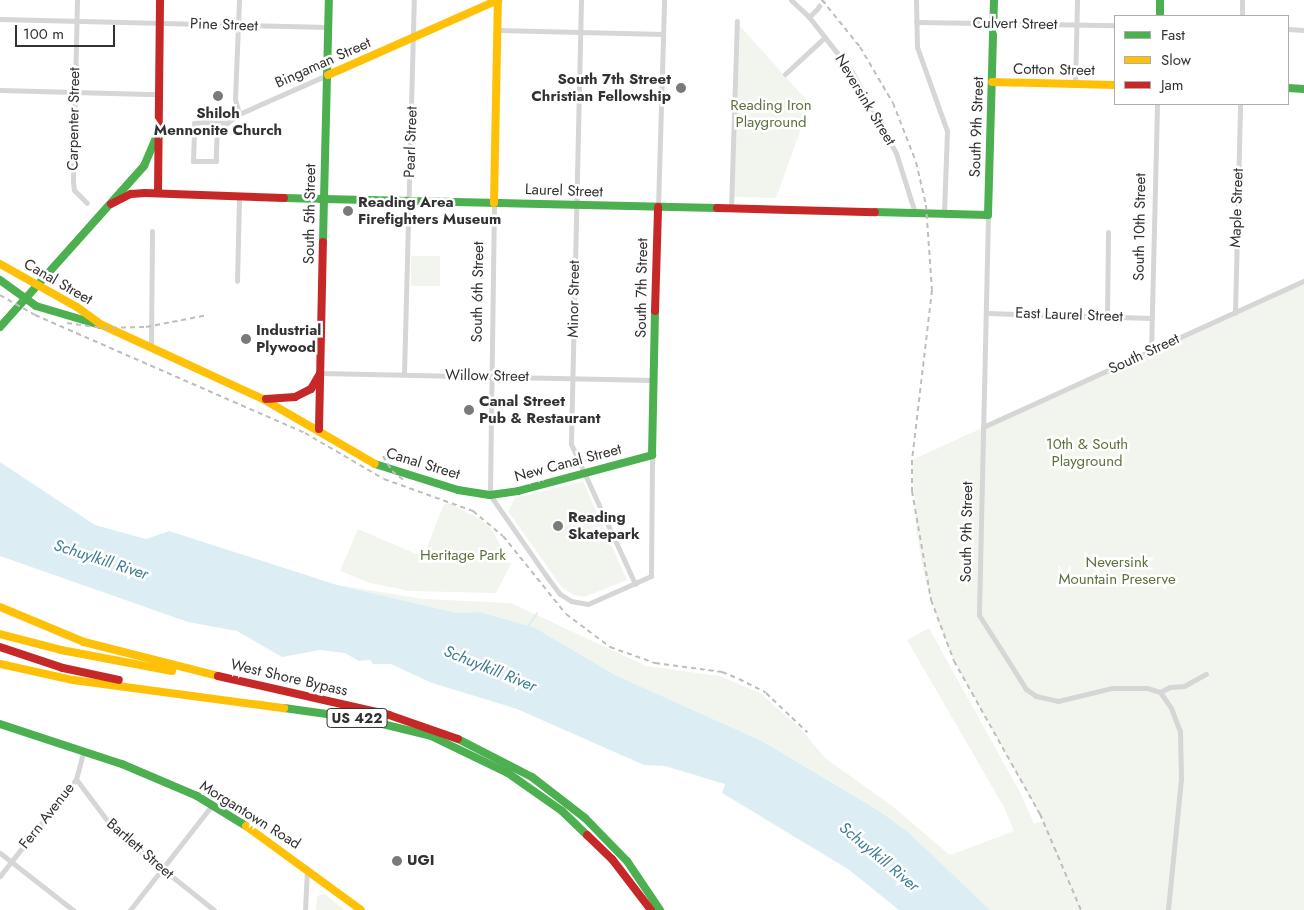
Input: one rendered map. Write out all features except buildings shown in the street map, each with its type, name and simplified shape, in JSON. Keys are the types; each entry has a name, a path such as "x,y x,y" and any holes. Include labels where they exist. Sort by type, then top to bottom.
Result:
{"main road":[{"path":"158,193 157,135 160,0"},
{"name":"South 5th Street","path":"319,429 328,75 328,0"},
{"name":"Bingaman Street","path":"328,75 498,0"},
{"name":"South 6th Street","path":"494,203 498,0"},
{"name":"South 9th Street","path":"988,215 994,0"},
{"path":"1160,0 1160,15"},
{"name":"Cotton Street","path":"992,82 1114,85"},
{"path":"1289,88 1304,89"},
{"path":"0,327 148,161 157,135"},
{"name":"Laurel Street","path":"110,205 131,194 158,193 239,198 988,215"},
{"name":"South 7th Street","path":"652,455 658,207"},
{"name":"Canal Street","path":"0,264 77,307 102,325"},
{"name":"Canal Street","path":"0,280 36,306 102,325 263,399 319,429 362,457 392,472 490,495"},
{"path":"263,399 295,397 311,389 320,374"},
{"name":"New Canal Street","path":"490,495 652,455"},
{"name":"West Shore Bypass","path":"0,608 84,642 252,684 389,715 437,730 510,763 559,797 597,830 637,874 660,910"},
{"path":"0,634 80,654 252,684"},
{"path":"0,647 89,674 242,703"},
{"name":"West Shore Bypass","path":"0,664 73,680 398,726 439,739 480,757 527,784 584,830 623,871 651,910"},
{"name":"Morgantown Road","path":"0,724 161,779 212,805 307,868 361,910"}],"street":[{"name":"Carpenter Street","path":"77,0 73,182 74,190 87,203"},
{"path":"239,0 235,99 239,114"},
{"name":"Pearl Street","path":"404,374 414,0"},
{"name":"Minor Street","path":"581,0 571,444 635,584"},
{"name":"South 7th Street","path":"658,207 664,0"},
{"name":"Neversink Street","path":"791,0 809,17 852,72 896,153 915,213"},
{"path":"916,0 917,47 947,131 944,214"},
{"path":"1075,84 1077,0"},
{"path":"1242,0 1242,15"},
{"path":"809,17 818,8"},
{"name":"Pine Street","path":"0,19 328,28"},
{"path":"731,209 737,21"},
{"name":"Culvert Street","path":"916,22 1114,25"},
{"path":"1289,29 1304,30"},
{"path":"497,30 663,34"},
{"path":"785,74 825,37"},
{"name":"Bingaman Street","path":"217,123 216,161 194,161 194,123 217,123 227,123 239,114 328,75"},
{"path":"0,90 158,94"},
{"name":"South 10th Street","path":"1151,351 1157,105"},
{"name":"Maple Street","path":"1235,313 1240,105"},
{"path":"237,281 239,198"},
{"name":"South 6th Street","path":"490,495 490,376 494,203"},
{"name":"South 9th Street","path":"988,215 979,615 1026,689 1042,698 1058,701 1112,688 1139,687 1160,692"},
{"path":"151,346 152,231"},
{"path":"1107,316 1108,232"},
{"name":"South Street","path":"984,427 1304,281"},
{"name":"East Laurel Street","path":"986,313 1152,318"},
{"name":"Willow Street","path":"320,374 404,374 654,380"},
{"name":"South 7th Street","path":"635,584 651,576 652,455"},
{"path":"490,495 547,577 560,594 571,601 588,604 635,584"},
{"path":"1168,910 1179,806 1181,747 1171,708 1160,692 1184,686 1206,674"},
{"name":"Fern Avenue","path":"0,876 76,779 83,752"},
{"name":"Bartlett Street","path":"76,779 115,831 214,910"},
{"path":"130,910 212,805"},
{"path":"0,853 73,910"},
{"path":"305,910 307,868"}],"green space":[{"name":"Reading Iron Playground","path":"740,26 810,104 776,198 734,197"},
{"path":"411,256 440,256 440,286 411,286"},
{"name":"Neversink Mountain Preserve","path":"1304,281 1304,910 990,910 876,809 762,741 615,675 577,654 480,612 457,613 337,585 424,599 511,603 646,666 719,676 760,693 801,729 825,758 891,805 950,855 1014,831 1004,807 907,640 929,628 1022,796 1034,824 1043,821 954,661 941,630 924,575 916,528 912,460"},
{"path":"583,481 627,580 584,597 573,595 561,586 508,511 515,498"},
{"name":"Heritage Park","path":"449,503 480,519 492,530 511,564 496,593 410,591 370,583 340,571 358,529 423,557 444,504"},
{"path":"323,894 344,910 316,910 317,897"}],"water":[{"name":"Schuylkill River","path":"0,462 95,525 146,539 169,531 337,585 457,613 480,612 535,628 615,675 762,741 876,809 908,832 990,910 899,910 848,869 722,793 725,784 665,766 644,765 517,709 432,683 391,664 373,664 370,660 359,661 345,653 320,650 282,657 237,631 188,622 0,556"}],"waterway":[{"path":"527,628 537,613"}],"tunnel":[{"path":"818,8 824,0"}],"railway":[{"path":"822,0 860,47 893,103 916,162 926,205 932,290 912,460 912,491 931,600 954,661 1040,814 1081,910"},
{"path":"0,295 35,315 305,433 384,479 473,511 503,536 566,614 610,647 655,663 722,672 739,679 766,693 807,732"},
{"path":"67,323 103,328 146,327 208,315"},
{"path":"383,456 392,471 406,482"}],"traffic: fast":[{"path":"284,198 324,199 329,0"},
{"path":"875,212 988,215 994,0"},
{"path":"1160,0 1160,15"},
{"path":"1289,88 1304,89"},
{"path":"0,327 144,166 157,135"},
{"path":"323,242 324,199 717,208"},
{"path":"0,280 36,306 100,325"},
{"path":"375,464 458,490 490,495 518,491 652,455 655,311"},
{"path":"284,708 362,719 431,736 508,773 562,811 587,835"},
{"path":"0,724 122,764 197,796 246,826"},
{"path":"458,739 532,777 585,818 627,861 660,910"}],"traffic: slow":[{"path":"328,75 498,0"},
{"path":"494,203 498,0"},
{"path":"992,82 1114,85"},
{"path":"0,264 77,307 102,325 263,399 375,464"},
{"path":"0,607 84,642 218,676"},
{"path":"0,634 61,650 172,671"},
{"path":"0,664 73,680 284,708"},
{"path":"246,826 361,910"}],"traffic: jam":[{"path":"158,193 160,0"},
{"path":"111,204 131,194 145,193 284,198"},
{"path":"655,311 658,207"},
{"path":"717,208 875,212"},
{"path":"319,429 323,242"},
{"path":"266,399 295,397 311,389 319,375"},
{"path":"0,647 63,668 119,680"},
{"path":"218,676 389,715 458,739"},
{"path":"587,835 612,859 651,910"}],"place":[{"name":"South 7th Street Christian Fellowship","path":"681,88"},
{"name":"Shiloh Mennonite Church","path":"218,96"},
{"name":"Reading Area Firefighters Museum","path":"348,211"},
{"name":"Industrial Plywood","path":"246,339"},
{"name":"Canal Street Pub & Restaurant","path":"469,410"},
{"name":"Reading Skatepark","path":"558,526"},
{"name":"UGI","path":"397,861"}],"park label":[{"name":"10th & South Playground","path":"1087,452"}]}
